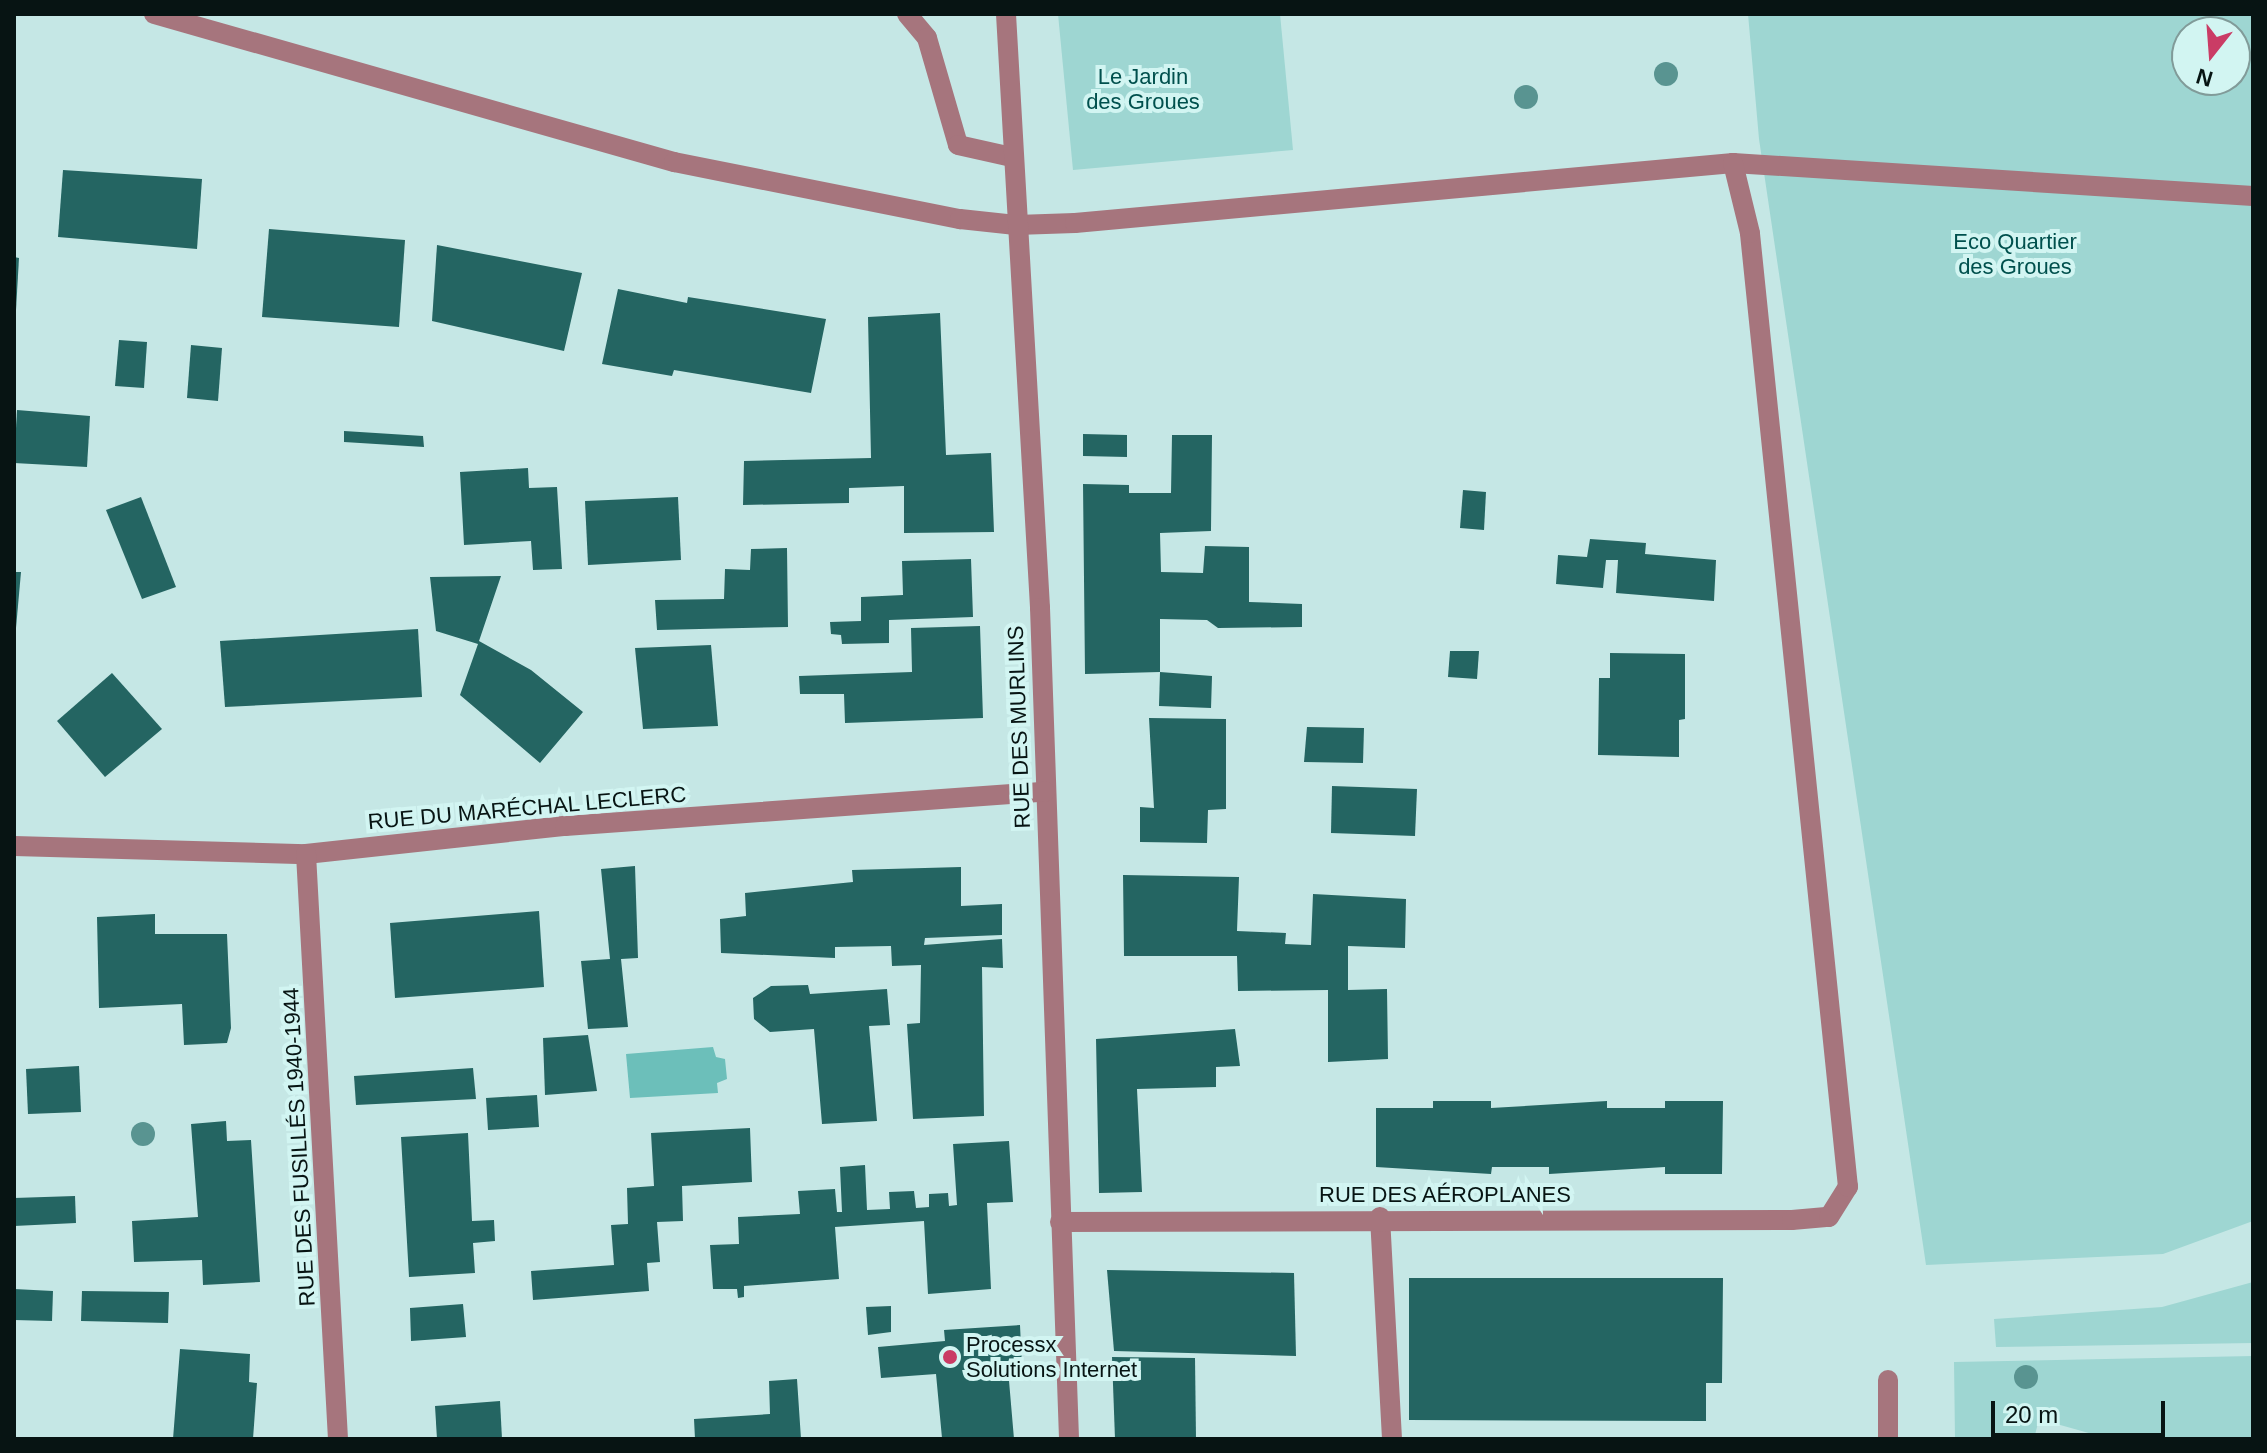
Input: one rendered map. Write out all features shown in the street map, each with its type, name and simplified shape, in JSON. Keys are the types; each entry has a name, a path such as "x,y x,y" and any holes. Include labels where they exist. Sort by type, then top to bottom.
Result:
{"street":[{"path":"154,14 674,162 960,219 1016,225 1733,163 2253,196"},
{"path":"907,14 927,38 958,145 1012,157"},
{"name":"RUE DES MURLINS","path":"1006,14 1016,225 1034,485 1069,1439"},
{"name":"RUE DES AÉROPLANES","path":"1060,1222 1380,1217 1829,1217 1848,1187 1752,249 1733,163"},
{"name":"RUE DU MARÉCHAL LECLERC","path":"14,846 306,854 565,826 1045,792"},
{"name":"RUE DES FUSILLÉS 1940-1944","path":"306,854 338,1439"},
{"path":"1380,1217 1392,1439"},
{"path":"1888,1380 1888,1439"}],"green space":[{"name":"Le Jardin des Groues","path":"1058,14 1280,14 1293,150 1073,170"},
{"name":"Eco Quartier des Groues","path":"1748,14 2253,14 2253,1221 2163,1254 1926,1265 1759,139"},
{"path":"2253,1282 2253,1343 1996,1347 1994,1319 2162,1307"},
{"path":"2253,1356 2253,1439 2110,1439 2039,1419 2034,1439 1955,1439 1954,1362"}],"shaded area":[{"path":"713,1047 716,1057 725,1059 727,1079 717,1083 718,1093 630,1098 626,1054"}],"building":[{"path":"63,170 202,179 197,249 58,237"},
{"path":"269,229 405,240 399,327 262,317"},
{"path":"437,245 582,273 564,351 432,321"},
{"path":"14,257 19,258 16,310 14,310"},
{"path":"618,289 687,303 688,297 826,319 811,393 674,370 672,376 602,364"},
{"path":"940,313 946,455 991,453 994,532 904,533 904,486 849,488 849,503 743,505 744,461 871,458 868,317"},
{"path":"119,340 147,342 144,388 115,386"},
{"path":"191,345 222,348 218,401 187,398"},
{"path":"17,410 90,416 87,467 14,463"},
{"path":"344,431 423,436 424,447 344,442"},
{"path":"1083,434 1127,435 1127,457 1083,456"},
{"path":"1172,435 1212,435 1211,531 1160,533 1161,572 1203,573 1205,546 1249,547 1249,602 1302,604 1302,627 1218,628 1207,620 1160,619 1160,672 1085,674 1083,484 1129,485 1129,493 1171,493"},
{"path":"528,468 529,488 557,487 562,569 533,570 531,541 464,545 460,472"},
{"path":"1463,490 1486,492 1484,530 1460,528"},
{"path":"141,497 176,587 142,599 106,510"},
{"path":"678,497 681,560 588,565 585,501"},
{"path":"1590,539 1646,543 1645,554 1716,560 1714,601 1616,593 1618,560 1606,560 1603,588 1556,584 1558,555 1587,557"},
{"path":"787,548 788,627 657,630 655,600 724,599 725,569 750,570 751,549"},
{"path":"971,559 973,617 889,620 889,643 842,644 841,635 831,634 830,622 861,621 861,597 903,595 902,561"},
{"path":"14,572 21,572 16,628 14,627"},
{"path":"501,576 479,641 531,670 583,712 540,763 460,695 478,644 436,631 430,577"},
{"path":"980,626 983,718 845,723 844,694 800,694 799,676 912,672 911,628"},
{"path":"418,629 422,697 225,707 220,641"},
{"path":"711,645 718,726 643,729 635,648"},
{"path":"1450,651 1479,651 1477,679 1448,677"},
{"path":"1610,653 1685,654 1685,719 1679,720 1679,757 1598,755 1599,678 1610,678"},
{"path":"1160,672 1212,676 1211,708 1159,706"},
{"path":"112,673 162,729 105,777 57,721"},
{"path":"1149,718 1226,719 1226,809 1208,810 1207,843 1140,842 1140,807 1154,808"},
{"path":"1307,727 1364,728 1363,763 1304,762"},
{"path":"1332,786 1417,789 1415,836 1331,833"},
{"path":"635,866 638,958 621,959 628,1027 588,1029 581,961 610,959 601,869"},
{"path":"961,867 961,906 1002,904 1002,935 925,938 924,945 1002,939 1003,968 982,967 984,1116 913,1119 907,1024 920,1023 921,965 892,966 891,946 835,947 835,958 721,953 720,919 746,916 745,893 853,882 852,870"},
{"path":"1123,875 1239,877 1237,931 1286,933 1285,944 1311,945 1313,894 1406,899 1405,948 1348,946 1348,990 1387,989 1388,1059 1328,1062 1328,990 1238,991 1237,956 1124,956"},
{"path":"539,911 544,987 395,998 390,923"},
{"path":"155,914 155,934 227,934 231,1028 227,1043 184,1045 182,1004 99,1008 97,917"},
{"path":"808,985 810,994 887,989 890,1025 869,1026 877,1121 822,1124 814,1029 770,1032 754,1019 753,998 771,986"},
{"path":"1235,1029 1240,1066 1216,1067 1216,1087 1137,1089 1142,1192 1099,1193 1096,1039"},
{"path":"588,1035 597,1091 545,1095 543,1038"},
{"path":"79,1066 81,1112 28,1114 26,1069"},
{"path":"473,1068 476,1099 356,1105 354,1076"},
{"path":"537,1095 539,1127 488,1130 486,1098"},
{"path":"1433,1101 1491,1101 1491,1108 1607,1101 1607,1108 1665,1108 1665,1101 1723,1101 1722,1174 1665,1174 1665,1167 1549,1174 1549,1167 1492,1167 1491,1174 1376,1167 1376,1108 1433,1108"},
{"path":"226,1121 227,1141 251,1140 260,1282 203,1285 202,1260 134,1262 132,1221 198,1217 191,1124"},
{"path":"750,1128 752,1182 682,1186 683,1221 657,1222 660,1262 647,1263 649,1291 533,1300 531,1271 614,1265 611,1225 628,1224 627,1188 654,1186 651,1133"},
{"path":"468,1133 472,1221 494,1220 495,1241 473,1243 475,1273 409,1277 401,1137"},
{"path":"1009,1141 1013,1202 987,1203 991,1289 928,1294 924,1221 835,1227 839,1279 744,1286 744,1297 738,1298 737,1289 713,1289 710,1245 739,1244 738,1217 800,1214 798,1191 835,1189 837,1212 842,1212 840,1167 865,1165 867,1210 890,1209 889,1192 914,1191 916,1208 929,1207 929,1194 948,1193 949,1206 957,1205 953,1144"},
{"path":"75,1196 76,1223 14,1226 14,1198"},
{"path":"1107,1270 1294,1273 1296,1356 1114,1351"},
{"path":"1409,1278 1723,1278 1722,1383 1706,1383 1706,1421 1409,1420"},
{"path":"14,1289 53,1291 52,1321 14,1320"},
{"path":"82,1291 169,1292 168,1323 81,1321"},
{"path":"463,1304 466,1337 411,1341 410,1308"},
{"path":"891,1306 891,1332 868,1335 866,1307"},
{"path":"1020,1325 1022,1367 1008,1369 1014,1439 942,1438 936,1374 881,1378 878,1347 945,1341 944,1330"},
{"path":"180,1349 250,1354 249,1382 257,1383 253,1439 173,1439"},
{"path":"1112,1357 1195,1358 1196,1439 1115,1439"},
{"path":"797,1379 801,1439 695,1439 694,1419 770,1414 769,1381"},
{"path":"500,1401 502,1439 437,1439 435,1406"}],"place":[{"name":"Processx Solutions Internet","path":"950,1357"}]}
